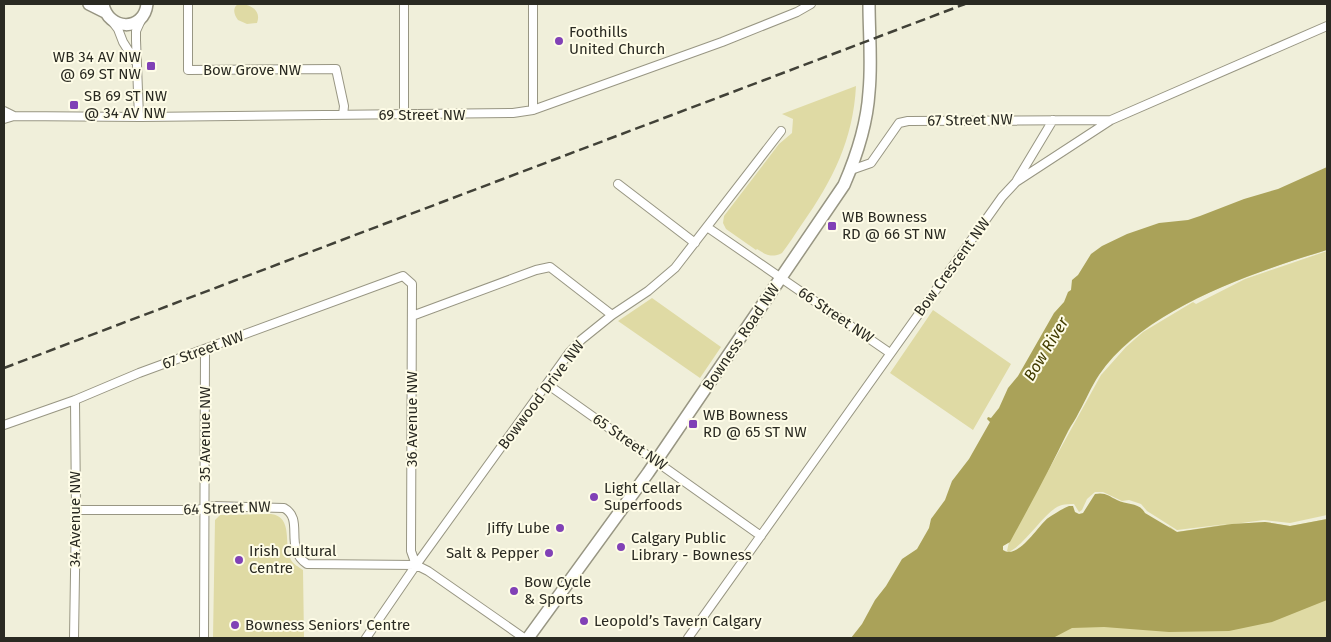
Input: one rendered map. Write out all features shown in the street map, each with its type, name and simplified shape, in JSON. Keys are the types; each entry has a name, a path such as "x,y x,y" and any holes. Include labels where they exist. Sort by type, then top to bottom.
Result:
{"street":[{"path":"89,4 106,11 114,22 128,24 140,19 146,8"},
{"name":"Bow Grove NW","path":"188,4 188,70 336,69 344,106 343,115"},
{"path":"404,4 404,115"},
{"path":"533,4 533,110"},
{"name":"69 Street NW","path":"4,119 14,116 514,114 533,110 722,42 797,12 811,4"},
{"name":"Bowness Road NW","path":"528,638 656,460 844,185 861,140 869,93 869,4"},
{"path":"139,117 136,31 146,8"},
{"path":"106,11 114,23 122,42 136,61"},
{"name":"Bow Crescent NW","path":"688,638 1002,197 1016,182 1111,120 1327,26"},
{"name":"69 Street NW","path":"4,111 14,116"},
{"path":"1016,182 1053,120"},
{"name":"67 Street NW","path":"851,170 871,163 899,123 908,121 1111,120"},
{"name":"Bowwood Drive NW","path":"366,638 416,565 581,340 676,268 781,131"},
{"path":"618,184 695,243"},
{"name":"66 Street NW","path":"707,227 890,353"},
{"path":"412,316 536,270 550,267 612,315"},
{"name":"67 Street NW","path":"4,425 403,276"},
{"name":"36 Avenue NW","path":"403,276 412,284 411,551 416,565"},
{"name":"35 Avenue NW","path":"204,638 205,350"},
{"name":"65 Street NW","path":"547,384 761,536"},
{"name":"34 Avenue NW","path":"74,638 75,400"},
{"name":"64 Street NW","path":"76,510 197,510 222,506 280,507 287,509 294,518 295,550 299,558 307,564 416,565 428,571 524,638"}],"shaded area":[{"path":"238,4 250,6 256,11 258,14 257,23 247,24 238,20 234,12"},
{"path":"856,86 851,124 840,159 813,208 782,253 772,256 756,250 726,229 723,223 724,216 779,144 792,133 793,119 782,114"},
{"path":"1327,250 1266,270 1203,295 1145,329 1121,350 1100,373 1048,471 1101,375 1126,347 1143,332 1193,302 1196,304 1245,279 1327,251 1327,515 1290,523 1264,520 1234,524 1265,522 1290,526 1327,519 1209,588 1169,526 1177,532 1227,524 1177,530 1147,511 1141,504 1129,500 1122,501 1103,492 1095,492 1087,499 1082,510 1079,512 1074,504 1056,508 1016,548 1009,552 1007,551 1009,542 999,552 1105,308"},
{"path":"652,298 721,347 700,378 618,321"},
{"path":"933,310 1011,364 973,430 890,373"},
{"path":"271,514 283,520 287,532 291,560 303,570 304,638 213,638 215,520 220,515"},
{"path":"1327,590 1327,638 937,638"}],"water":[{"name":"Bow River","path":"1327,167 1327,250 1234,282 1202,296 1171,312 1143,331 1118,352 1096,380 1010,542 1003,546 1003,550 1009,552 1021,547 1048,518 1066,507 1073,506 1075,512 1083,513 1095,494 1107,495 1121,502 1136,505 1145,513 1177,532 1232,524 1265,522 1290,526 1327,519 1327,600 1272,622 1229,631 1169,632 1104,627 1072,628 1053,638 851,638 862,624 875,600 902,559 917,549 929,528 931,519 945,500 952,481 969,459 990,422 987,419 988,417 991,418 999,408 1008,388 1018,376 1054,313 1064,302 1068,292 1071,290 1072,280 1078,275 1091,254 1102,246 1127,234 1159,223 1188,220 1200,216 1244,199 1278,189"}],"railway":[{"path":"4,368 965,4"}],"place":[{"name":"Foothills United Church","path":"559,41"},
{"name":"WB 34 AV NW @ 69 ST NW","path":"151,66"},
{"name":"SB 69 ST NW @ 34 AV NW","path":"74,105"},
{"name":"WB Bowness RD @ 66 ST NW","path":"832,226"},
{"name":"WB Bowness RD @ 65 ST NW","path":"693,424"},
{"name":"Light Cellar Superfoods","path":"594,497"},
{"name":"Jiffy Lube","path":"560,528"},
{"name":"Calgary Public Library - Bowness","path":"621,547"},
{"name":"Salt & Pepper","path":"549,553"},
{"name":"Irish Cultural Centre","path":"239,560"},
{"name":"Bow Cycle & Sports","path":"514,591"},
{"name":"Leopold’s Tavern Calgary","path":"584,621"},
{"name":"Bowness Seniors' Centre","path":"235,625"}]}
